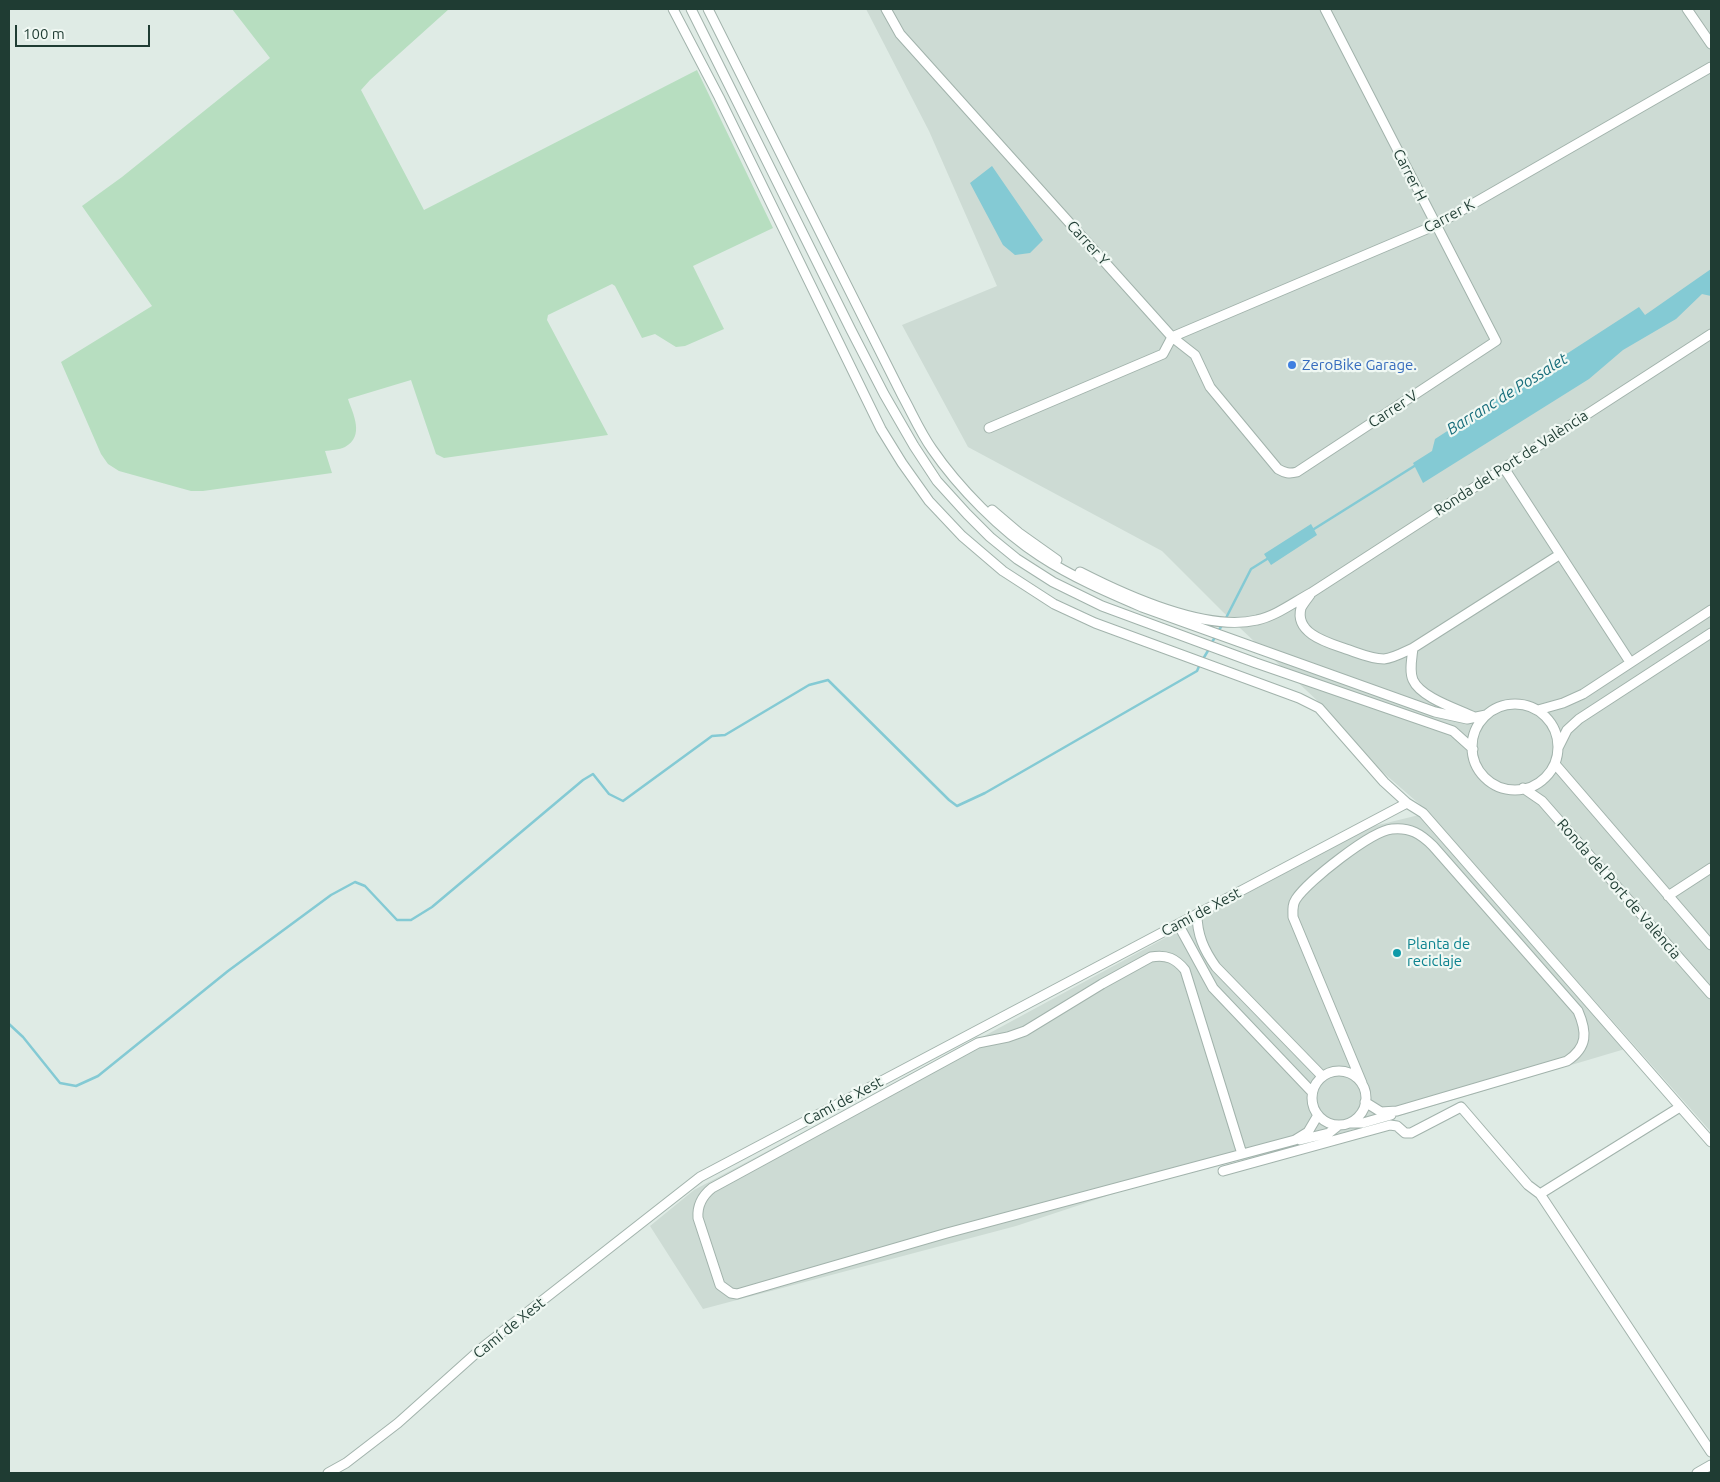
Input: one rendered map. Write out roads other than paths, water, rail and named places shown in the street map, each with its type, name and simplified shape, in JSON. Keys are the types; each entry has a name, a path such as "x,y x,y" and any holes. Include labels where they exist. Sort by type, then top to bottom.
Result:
{"street":[{"path":"673,9 719,97 882,428 902,463 928,501 962,536 1003,571 1054,604 1095,623 1299,698 1319,708 1384,782 1407,803 1423,813 1711,1142"},
{"path":"691,9 864,354 914,446 937,481 966,514 990,537 1017,559 1054,582 1102,606 1256,664 1453,731 1473,749"},
{"path":"708,9 902,395 931,448 961,484 1001,526 1040,556 1096,588 1142,607 1435,712 1467,719 1486,715"},
{"name":"Carrer Y","path":"886,9 900,34 1172,337 1195,355 1210,387 1278,469 1290,474"},
{"name":"Carrer H","path":"1325,9 1496,341"},
{"path":"1687,9 1711,44"},
{"name":"Carrer K","path":"1172,337 1436,225 1711,67"},
{"name":"Ronda del Port de València","path":"961,484 1019,533 1051,556 1082,573 1153,605 1207,621 1233,623 1257,620 1273,614 1311,593 1711,334"},
{"path":"989,428 1163,354 1172,337"},
{"name":"Carrer V","path":"1290,474 1297,472 1496,341"},
{"path":"1504,468 1630,662"},
{"path":"1311,593 1301,608 1304,626 1310,634 1320,640 1370,657 1385,659 1397,656 1413,648 1559,555"},
{"path":"1538,710 1563,704 1583,694 1711,610"},
{"path":"1558,748 1567,730 1579,718 1711,633"},
{"path":"1413,648 1411,670 1413,680 1418,687 1432,698 1474,718"},
{"path":"1516,704 1533,707 1551,723 1558,740 1558,748 1555,764 1544,778 1530,787 1512,790 1497,786 1489,781 1479,770 1474,758 1473,749 1474,734 1486,715 1496,708 1516,704"},
{"path":"1555,764 1711,945"},
{"name":"Ronda del Port de València","path":"1523,788 1542,801 1711,994"},
{"name":"Camí de Xest","path":"328,1473 346,1463 398,1423 484,1347 700,1177 1407,803"},
{"path":"1350,1123 1362,1112 1366,1096 1293,917 1293,907 1295,900 1302,892 1349,851 1369,838 1390,829 1406,829 1421,834 1433,846 1578,1010 1585,1035 1580,1049 1575,1056 1567,1061 1397,1111 1381,1112 1366,1102"},
{"path":"1668,896 1711,868"},
{"path":"1197,914 1199,938 1216,967 1322,1076"},
{"path":"1178,924 1213,988 1312,1092"},
{"path":"1242,1154 1185,970 1170,957 1160,955 1152,957 1102,984 1025,1031 1008,1037 978,1043 712,1188 704,1194 697,1211 720,1285 731,1293 737,1294 947,1233 1295,1140 1329,1133 1339,1125"},
{"path":"1347,1052 1346,1060 1334,1071 1322,1076 1312,1092 1312,1104 1318,1115 1328,1123 1339,1125 1363,1123 1389,1116 1397,1111"},
{"path":"1334,1071 1347,1072 1358,1078 1362,1083"},
{"path":"1223,1171 1390,1125 1397,1126 1405,1133 1411,1133 1461,1107 1528,1185 1540,1194 1711,1452"},
{"path":"1540,1194 1680,1107"},
{"path":"1295,1140 1308,1132 1318,1115"},
{"path":"1697,1473 1711,1465"}],"water":[{"path":"992,166 1043,240 1030,253 1015,255 1003,245 970,183"},
{"path":"1711,269 1711,296 1702,294 1676,319 1623,350 1589,379 1423,483 1413,463 1432,451 1435,439 1639,307 1645,315"},
{"path":"1311,524 1317,535 1271,565 1264,554"}],"waterway":[{"name":"Barranc de Possalet","path":"1314,529 1416,465"},
{"path":"1225,620 1251,569 1267,559"},
{"path":"1211,644 1222,625"},
{"path":"1203,659 1209,649"},
{"path":"9,1024 23,1037 60,1083 76,1086 98,1076 228,971 331,895 355,882 365,886 397,920 411,920 432,907 583,780 593,774 609,794 623,801 712,736 725,735 809,685 828,680 957,806 985,793 1197,671 1200,664"}],"place":[{"name":"ZeroBike Garage.","path":"1292,365"},
{"name":"Planta de reciclaje","path":"1397,953"}]}
